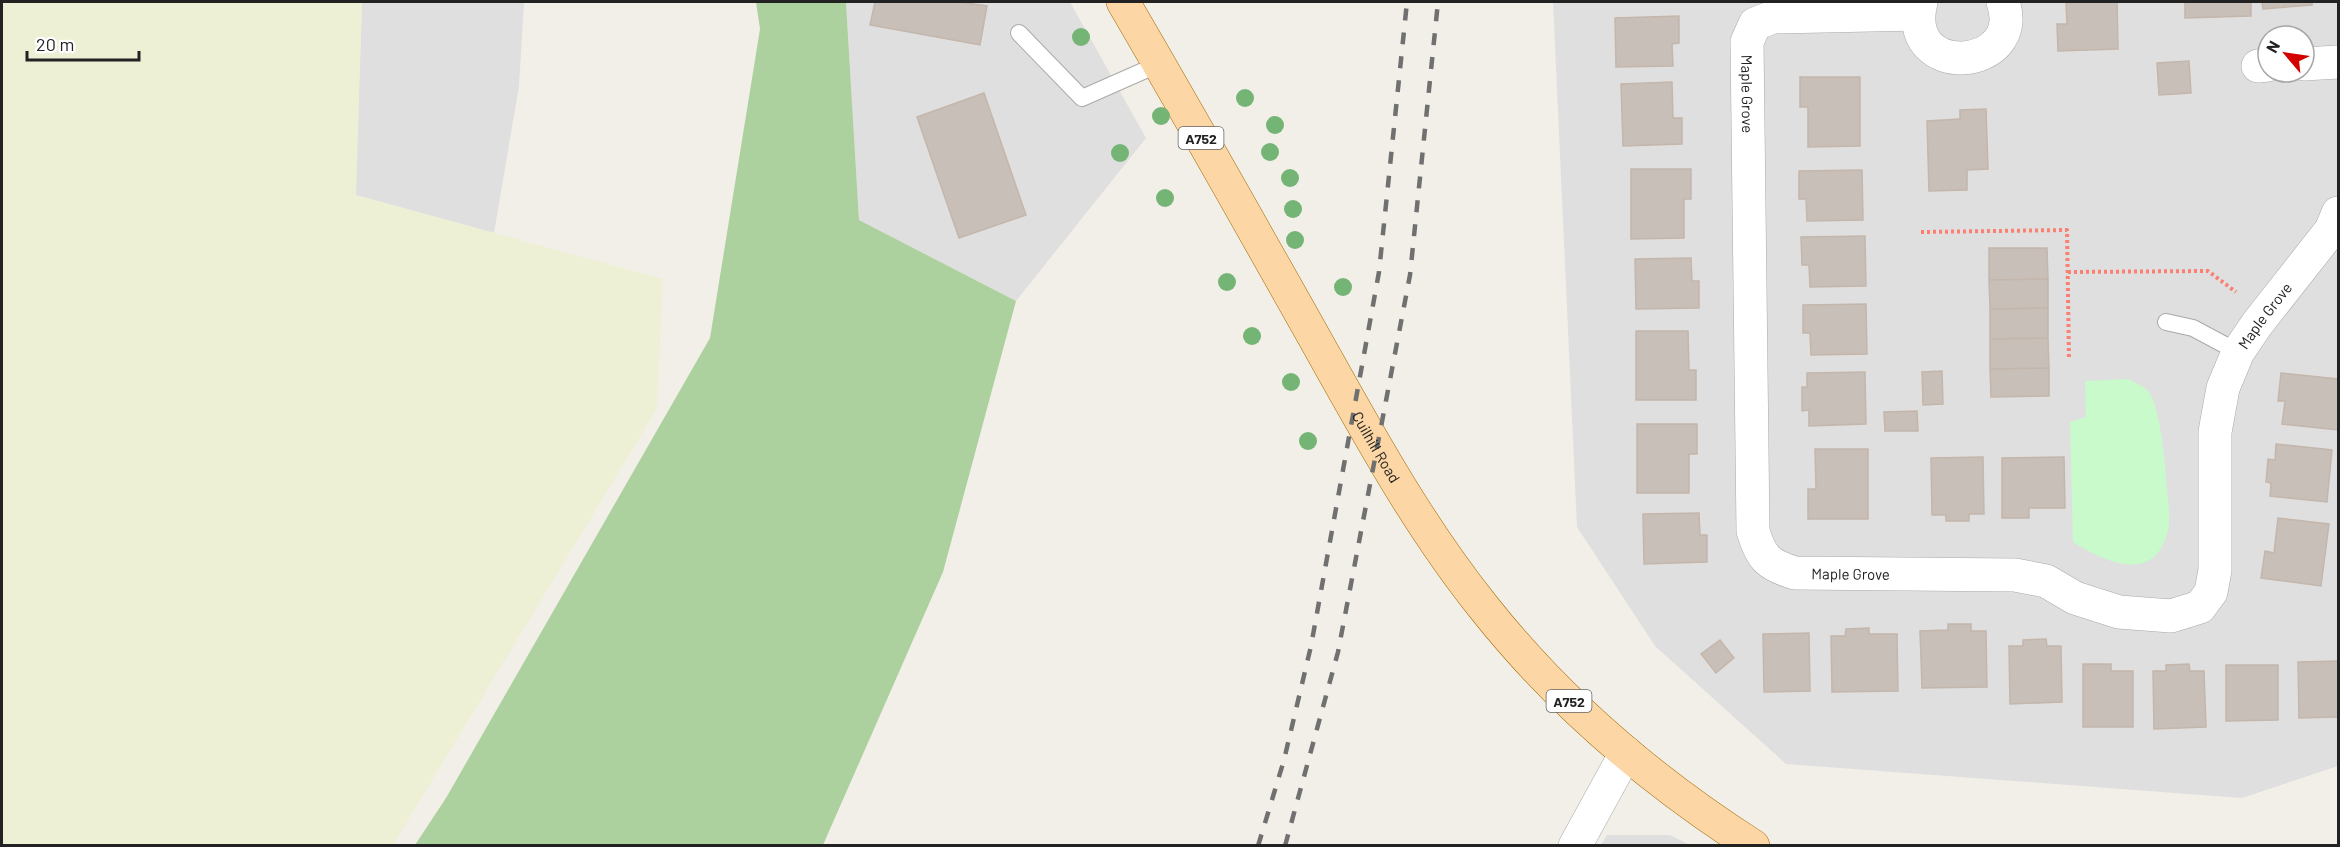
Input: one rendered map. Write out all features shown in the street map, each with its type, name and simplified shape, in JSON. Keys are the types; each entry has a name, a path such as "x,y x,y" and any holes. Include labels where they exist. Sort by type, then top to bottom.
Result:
{"main road":[{"name":"Cuilhill Road","path":"1123,2 1367,432 1445,556 1527,659 1575,708 1626,753 1716,822 1753,846"}],"street":[{"name":"Maple Grove","path":"2003,2 2006,21 2002,35 1980,56 1966,60 1951,58 1937,52 1926,42 1920,29 1919,8 1773,17 1755,24 1747,42 1753,531 1759,551 1774,567 1795,573 2015,575 2046,581 2075,598 2119,612 2171,616 2200,607 2211,592 2214,570 2215,432 2223,388 2238,352 2331,231 2338,213"},
{"path":"2316,63 2338,62"},
{"path":"1575,846 1626,753"}],"lane":[{"path":"1019,33 1082,98 1159,64"},
{"path":"2166,322 2193,328 2238,352"}],"path":[{"path":"1921,232 2067,230 2069,360"},
{"path":"2068,272 2208,271 2265,315"}],"shaded area":[{"path":"362,2 524,2 519,86 494,233 355,195"},
{"path":"846,2 1070,2 1146,138 1016,301 859,220"},
{"path":"1553,2 2338,2 2338,766 2242,798 1786,764 1655,646 1577,527"},
{"path":"1607,835 1670,835 1690,845 1601,845"}],"green space":[{"path":"2,2 362,2 356,195 663,279 657,409 393,845 2,845"},
{"path":"756,2 846,2 859,220 1016,301 943,572 823,845 415,845 446,798 710,338 760,29"},
{"path":"2128,379 2146,389 2154,402 2161,435 2169,507 2167,534 2160,550 2150,559 2139,564 2112,561 2073,542 2070,422 2086,417 2085,381"}],"building":[{"path":"875,2 959,2 987,6 980,45 870,25"},
{"path":"2066,2 2117,2 2118,49 2058,51 2057,24 2067,24"},
{"path":"2185,2 2251,2 2251,16 2185,18"},
{"path":"2262,2 2312,2 2312,5 2263,9"},
{"path":"1679,16 1679,43 1672,44 1673,66 1616,67 1615,18"},
{"path":"2189,61 2191,93 2159,95 2157,63"},
{"path":"1800,77 1860,77 1860,146 1808,147 1808,107 1800,107"},
{"path":"1672,82 1673,118 1682,118 1682,144 1623,146 1621,84"},
{"path":"984,93 1026,215 959,238 917,117"},
{"path":"1986,109 1988,169 1967,170 1967,190 1929,191 1927,121 1960,119 1960,110"},
{"path":"1631,169 1691,169 1691,199 1684,199 1684,238 1631,239"},
{"path":"1862,170 1863,220 1807,221 1806,199 1799,199 1799,171"},
{"path":"1865,236 1866,286 1810,287 1809,265 1802,265 1801,237"},
{"path":"1989,248 2047,248 2048,279 1989,280"},
{"path":"1691,258 1692,281 1699,281 1699,308 1636,309 1635,259"},
{"path":"2048,279 2048,308 1990,309 1989,280"},
{"path":"1866,304 1867,354 1811,355 1810,333 1803,333 1803,305"},
{"path":"2048,308 2048,338 1990,339 1990,309"},
{"path":"1636,331 1688,331 1689,370 1696,370 1696,400 1636,400"},
{"path":"2048,338 2049,368 1990,369 1990,339"},
{"path":"2049,368 2049,396 1991,397 1990,369"},
{"path":"1942,371 1943,404 1923,405 1922,372"},
{"path":"1865,372 1866,424 1809,426 1809,410 1802,411 1802,387 1807,387 1807,373"},
{"path":"2281,373 2338,379 2338,430 2282,424 2285,401 2278,401"},
{"path":"1917,411 1918,431 1885,431 1884,412"},
{"path":"1637,424 1697,424 1697,454 1689,454 1689,493 1637,493"},
{"path":"2276,444 2332,450 2327,502 2270,496 2271,483 2266,482 2268,459 2275,460"},
{"path":"1815,449 1868,449 1868,519 1808,519 1808,489 1816,489"},
{"path":"1983,457 1984,514 1969,514 1969,521 1946,521 1946,515 1932,515 1931,458"},
{"path":"2064,457 2065,508 2029,508 2029,518 2002,518 2002,458"},
{"path":"1699,513 1700,535 1707,535 1707,562 1644,564 1643,514"},
{"path":"2278,518 2329,524 2321,586 2261,578 2265,551 2274,553"},
{"path":"1948,624 1971,624 1971,631 1986,631 1987,687 1922,688 1920,631 1948,630"},
{"path":"1869,628 1869,634 1897,634 1898,691 1832,692 1831,636 1845,636 1846,629"},
{"path":"1809,633 1810,691 1764,692 1763,634"},
{"path":"2046,639 2047,646 2061,646 2062,702 2010,704 2009,646 2023,646 2023,640"},
{"path":"1720,640 1734,658 1716,673 1701,654"},
{"path":"2338,661 2338,717 2299,718 2298,662"},
{"path":"2083,664 2111,664 2111,671 2133,671 2133,727 2083,727"},
{"path":"2189,664 2190,671 2204,671 2206,727 2154,729 2153,671 2166,671 2166,665"},
{"path":"2226,665 2278,665 2278,720 2226,721"}],"railway":[{"path":"1258,846 1284,760 1311,646 1379,272 1407,2"},
{"path":"1285,846 1338,652 1410,275 1438,2"}]}
